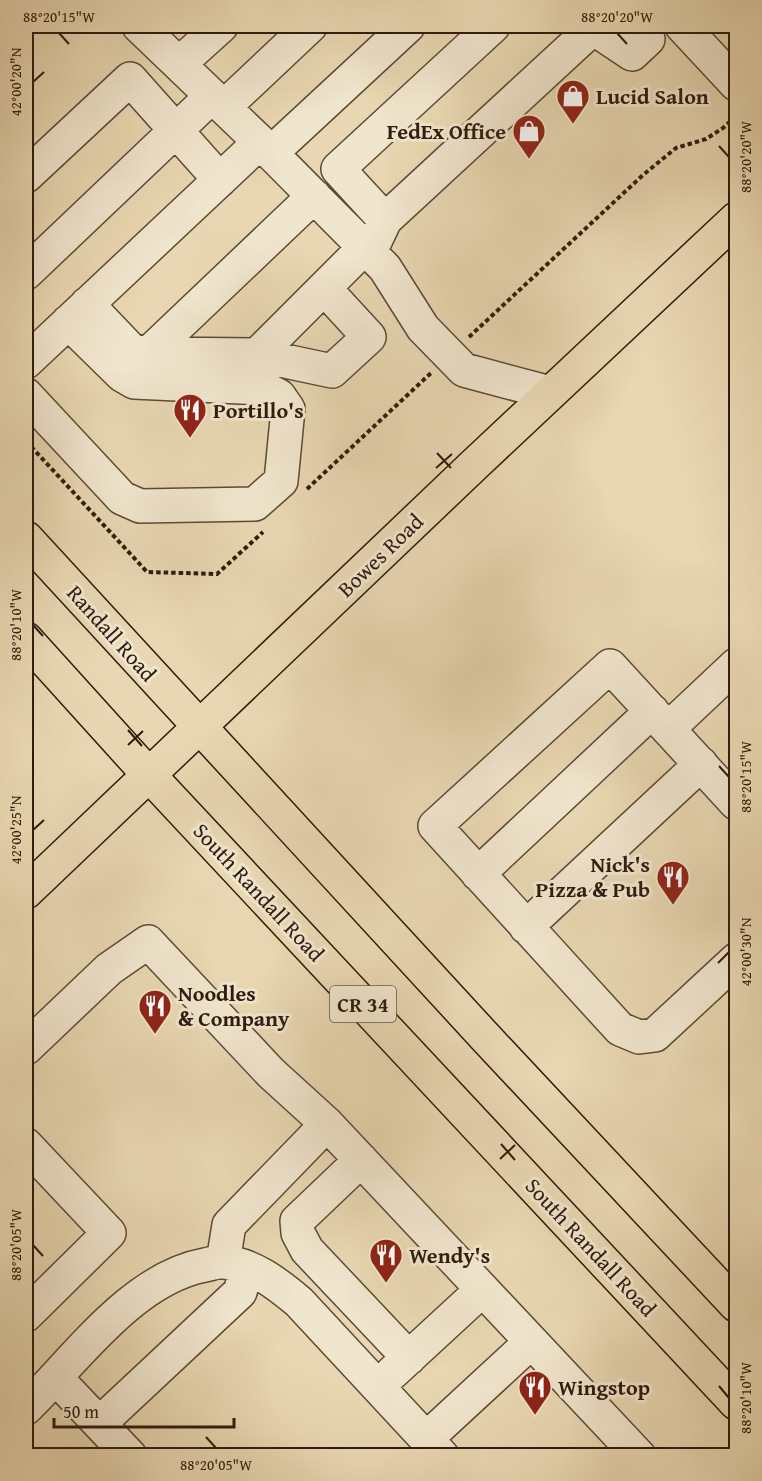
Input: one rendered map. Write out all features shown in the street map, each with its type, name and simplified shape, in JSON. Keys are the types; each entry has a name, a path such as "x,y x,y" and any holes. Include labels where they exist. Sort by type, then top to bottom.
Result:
{"main road":[{"name":"Bowes Road","path":"26,892 549,393 736,219"},
{"name":"Randall Road","path":"26,538 199,729"},
{"name":"CR 34","path":"26,639 150,775"},
{"name":"CR 34","path":"199,729 736,1305"},
{"name":"South Randall Road","path":"150,775 736,1403"}],"street":[{"path":"139,26 266,147 386,268 423,328 464,370 549,393"},
{"path":"179,64 221,26"},
{"path":"26,273 176,131 218,101 310,26"},
{"path":"28,354 78,313 220,180 266,147 408,26"},
{"path":"385,220 338,169 493,26"},
{"path":"682,26 736,84"},
{"path":"257,355 324,288 361,244 385,220 592,27 632,54 648,39"},
{"path":"26,176 130,79 220,180"},
{"path":"148,354 314,196"},
{"path":"78,313 131,350 148,354 257,355 332,372 369,337 324,288"},
{"path":"26,395 122,498 140,506 255,504 281,481 288,410 279,396 264,388 134,382 122,375 78,313"},
{"path":"478,874 661,719 694,704 736,665"},
{"path":"736,803 610,666 435,826 620,1029 639,1037 655,1035 736,960"},
{"path":"526,927 701,764"},
{"path":"26,1048 109,969 148,942 271,1073 327,1124 639,1455"},
{"path":"100,1424 240,1292 229,1225 327,1124"},
{"path":"26,1145 109,1233 26,1315"},
{"path":"361,1160 297,1221 298,1233 307,1250 409,1358"},
{"path":"26,1408 114,1316 161,1281 189,1268 235,1265 279,1285 299,1302 434,1448 531,1342"},
{"path":"377,1387 482,1290"},
{"path":"56,1378 130,1455"}],"path":[{"path":"303,494 643,175 676,148 706,139 736,116"},
{"path":"26,441 147,572 217,574 269,526"}],"place":[{"name":"Lucid Salon","path":"573,125"},
{"name":"FedEx Office","path":"529,160"},
{"name":"Portillo's","path":"190,439"},
{"name":"Nick's Pizza & Pub","path":"673,906"},
{"name":"Noodles & Company","path":"155,1035"},
{"name":"Wendy's","path":"386,1284"},
{"name":"Wingstop","path":"535,1416"}]}
